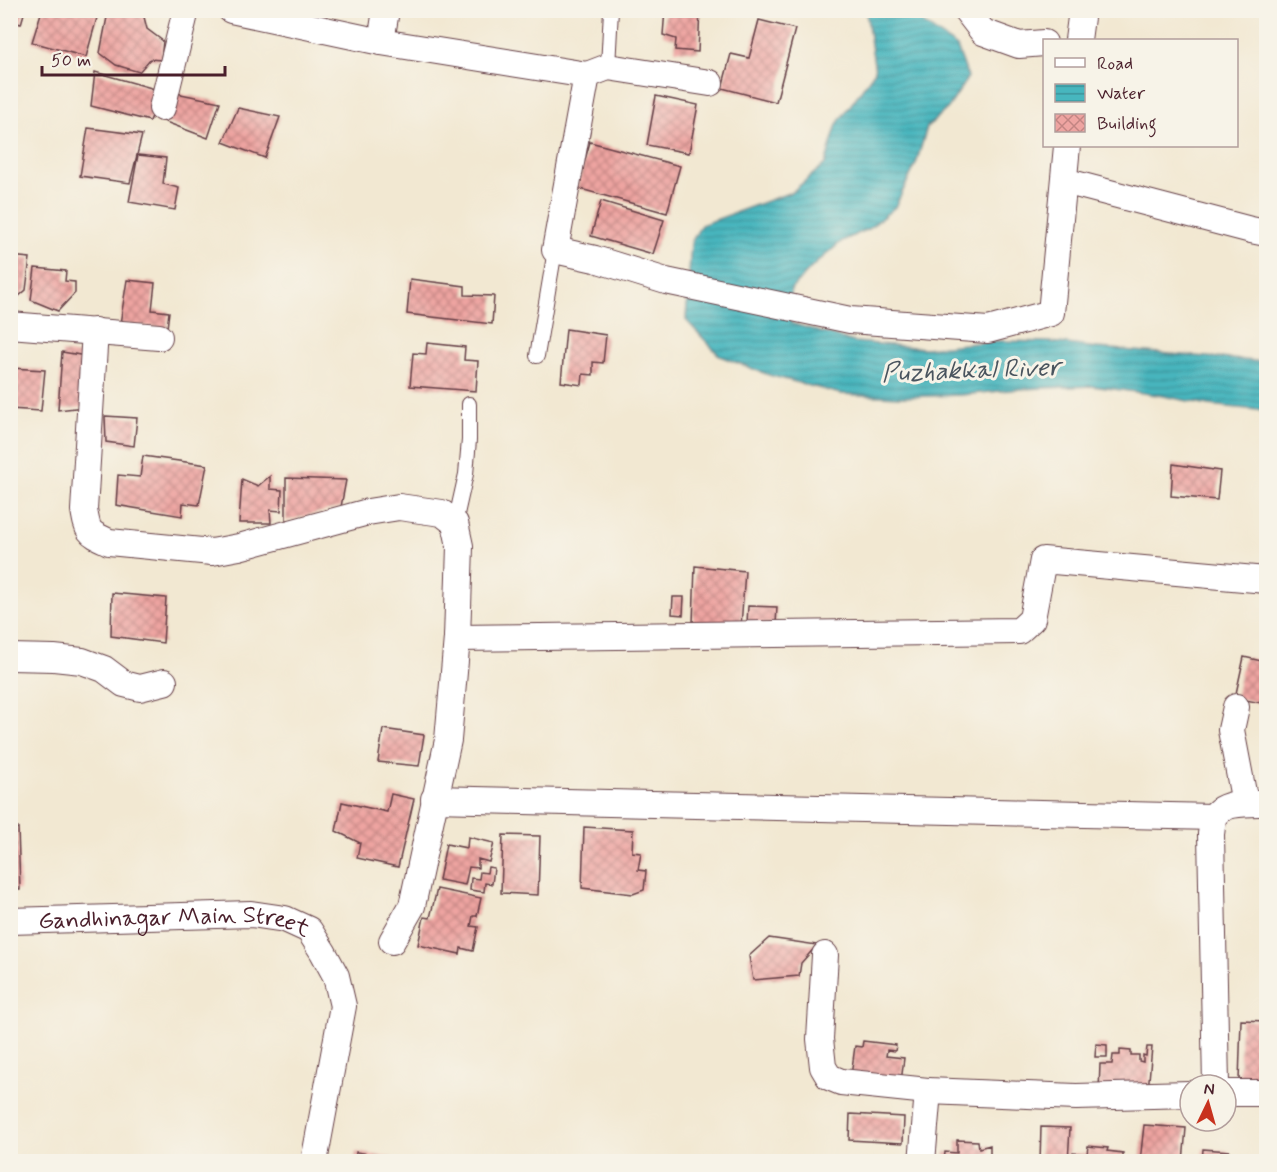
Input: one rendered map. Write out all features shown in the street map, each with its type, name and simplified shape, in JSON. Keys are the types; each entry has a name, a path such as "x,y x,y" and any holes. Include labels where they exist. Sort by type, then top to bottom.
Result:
{"street":[{"path":"162,108 186,10"},
{"path":"231,10 381,42 597,71 710,83"},
{"path":"381,42 386,10"},
{"path":"966,10 983,32 1018,45 1043,43"},
{"path":"1078,39 1082,10"},
{"path":"597,71 555,250 595,259 666,281 850,320 988,330 1051,313 1067,147"},
{"path":"1064,181 1266,233"},
{"path":"10,325 159,337"},
{"path":"95,331 84,510 87,527 94,535 109,542 212,552 239,547 368,512 399,507 442,513 454,523 460,546 457,638 448,740 412,906 392,941"},
{"path":"457,638 1019,631 1032,619 1043,560 1266,580"},
{"path":"10,657 82,661 104,669 124,684 140,688 164,682"},
{"path":"1216,1073 1213,817 1221,808 1256,803 1231,730 1236,707"},
{"path":"434,799 1213,817"},
{"name":"Gandhinagar Main Street","path":"10,921 251,915 285,919 309,930 336,976 343,1006 314,1161"},
{"path":"825,955 820,1039 823,1067 829,1077 841,1082 928,1091 1076,1097 1178,1094"},
{"path":"922,1161 928,1091"},
{"path":"1238,1094 1266,1093"}],"lane":[{"path":"597,71 611,10"},
{"path":"537,356 555,250"},
{"path":"454,523 466,474 469,404"}],"water":[{"name":"Puzhakkal River","path":"866,11 918,11 923,23 957,47 968,77 949,107 927,127 916,164 895,207 868,229 842,241 791,289 791,323 854,342 925,348 998,341 1051,342 1266,362 1266,413 1092,386 900,397 841,394 769,375 720,356 686,320 691,243 701,225 792,192 825,164 837,124 875,71"}],"building":[{"path":"10,10 25,10 21,24 10,21"},
{"path":"42,10 88,10 98,14 86,57 32,42"},
{"path":"665,10 700,10 698,52 675,50 676,39 663,35"},
{"path":"108,12 143,13 147,29 163,41 161,60 150,59 139,72 116,65 100,53"},
{"path":"759,20 795,29 776,102 722,88 731,54 749,58"},
{"path":"95,72 162,91 150,121 91,106"},
{"path":"171,92 220,102 208,138 163,121"},
{"path":"656,96 698,105 689,153 647,145"},
{"path":"238,108 280,117 265,158 223,142"},
{"path":"88,128 142,135 130,183 80,176"},
{"path":"590,142 680,166 667,213 577,188"},
{"path":"138,155 166,158 163,184 179,188 175,210 129,202"},
{"path":"601,201 664,220 653,254 591,236"},
{"path":"10,256 30,258 26,290 19,296 10,295"},
{"path":"35,268 66,271 65,281 75,282 75,293 58,311 31,300"},
{"path":"410,279 465,286 465,295 494,296 492,324 407,314"},
{"path":"127,280 155,283 152,310 169,312 167,328 120,324"},
{"path":"566,329 606,335 603,363 593,362 593,375 583,374 582,385 561,382"},
{"path":"427,343 465,347 464,360 478,361 476,391 410,386 413,353 426,354"},
{"path":"62,352 86,356 84,407 58,410"},
{"path":"10,368 45,370 41,411 10,409"},
{"path":"105,416 137,418 134,446 106,442"},
{"path":"143,456 207,465 199,505 183,503 182,516 116,505 118,475 140,477"},
{"path":"1173,464 1220,471 1217,500 1171,496"},
{"path":"270,476 270,489 282,490 281,511 270,510 271,523 239,523 242,479 258,486"},
{"path":"286,478 346,480 341,507 286,521"},
{"path":"695,566 745,571 741,626 693,623"},
{"path":"112,593 166,598 163,643 111,636"},
{"path":"673,597 684,597 683,615 672,614"},
{"path":"748,606 777,607 776,624 747,623"},
{"path":"1244,657 1266,662 1266,681 1261,703 1235,698"},
{"path":"383,729 424,735 419,766 378,762"},
{"path":"391,794 414,799 398,867 357,858 360,843 336,831 342,802 387,812"},
{"path":"584,827 633,830 632,852 641,853 638,870 646,871 644,890 633,894 582,888"},
{"path":"10,828 18,828 20,890 10,890"},
{"path":"503,835 540,836 538,895 501,893"},
{"path":"468,837 494,843 489,862 478,859 478,868 469,867 465,885 439,880 446,844 467,848"},
{"path":"488,867 494,868 492,884 485,883 484,892 470,890 471,878 479,879 480,872 487,873"},
{"path":"437,889 481,898 477,916 473,916 471,926 478,927 473,951 461,948 460,954 418,945 424,917 430,918"},
{"path":"769,938 817,945 801,963 799,976 753,980 749,956"},
{"path":"1241,1020 1266,1021 1266,1082 1239,1081"},
{"path":"863,1041 896,1045 895,1051 887,1050 886,1056 904,1058 901,1082 851,1076 855,1046 862,1047"},
{"path":"1096,1044 1107,1045 1107,1057 1095,1057"},
{"path":"1147,1047 1152,1047 1148,1091 1099,1091 1100,1064 1112,1064 1113,1055 1120,1055 1120,1050 1131,1051 1131,1055 1139,1055 1139,1061 1143,1062 1143,1055 1146,1056"},
{"path":"850,1114 904,1117 903,1143 849,1140"},
{"path":"1144,1125 1178,1127 1178,1133 1186,1133 1183,1162 1140,1162"},
{"path":"1041,1127 1070,1128 1068,1162 1040,1162"},
{"path":"957,1140 978,1141 979,1148 990,1145 990,1162 944,1162 945,1152 957,1153"},
{"path":"1088,1146 1108,1148 1107,1151 1123,1153 1123,1162 1072,1162 1073,1153 1087,1154"},
{"path":"1203,1149 1229,1151 1228,1162 1202,1162"},
{"path":"356,1152 392,1158 391,1162 355,1162"}]}
